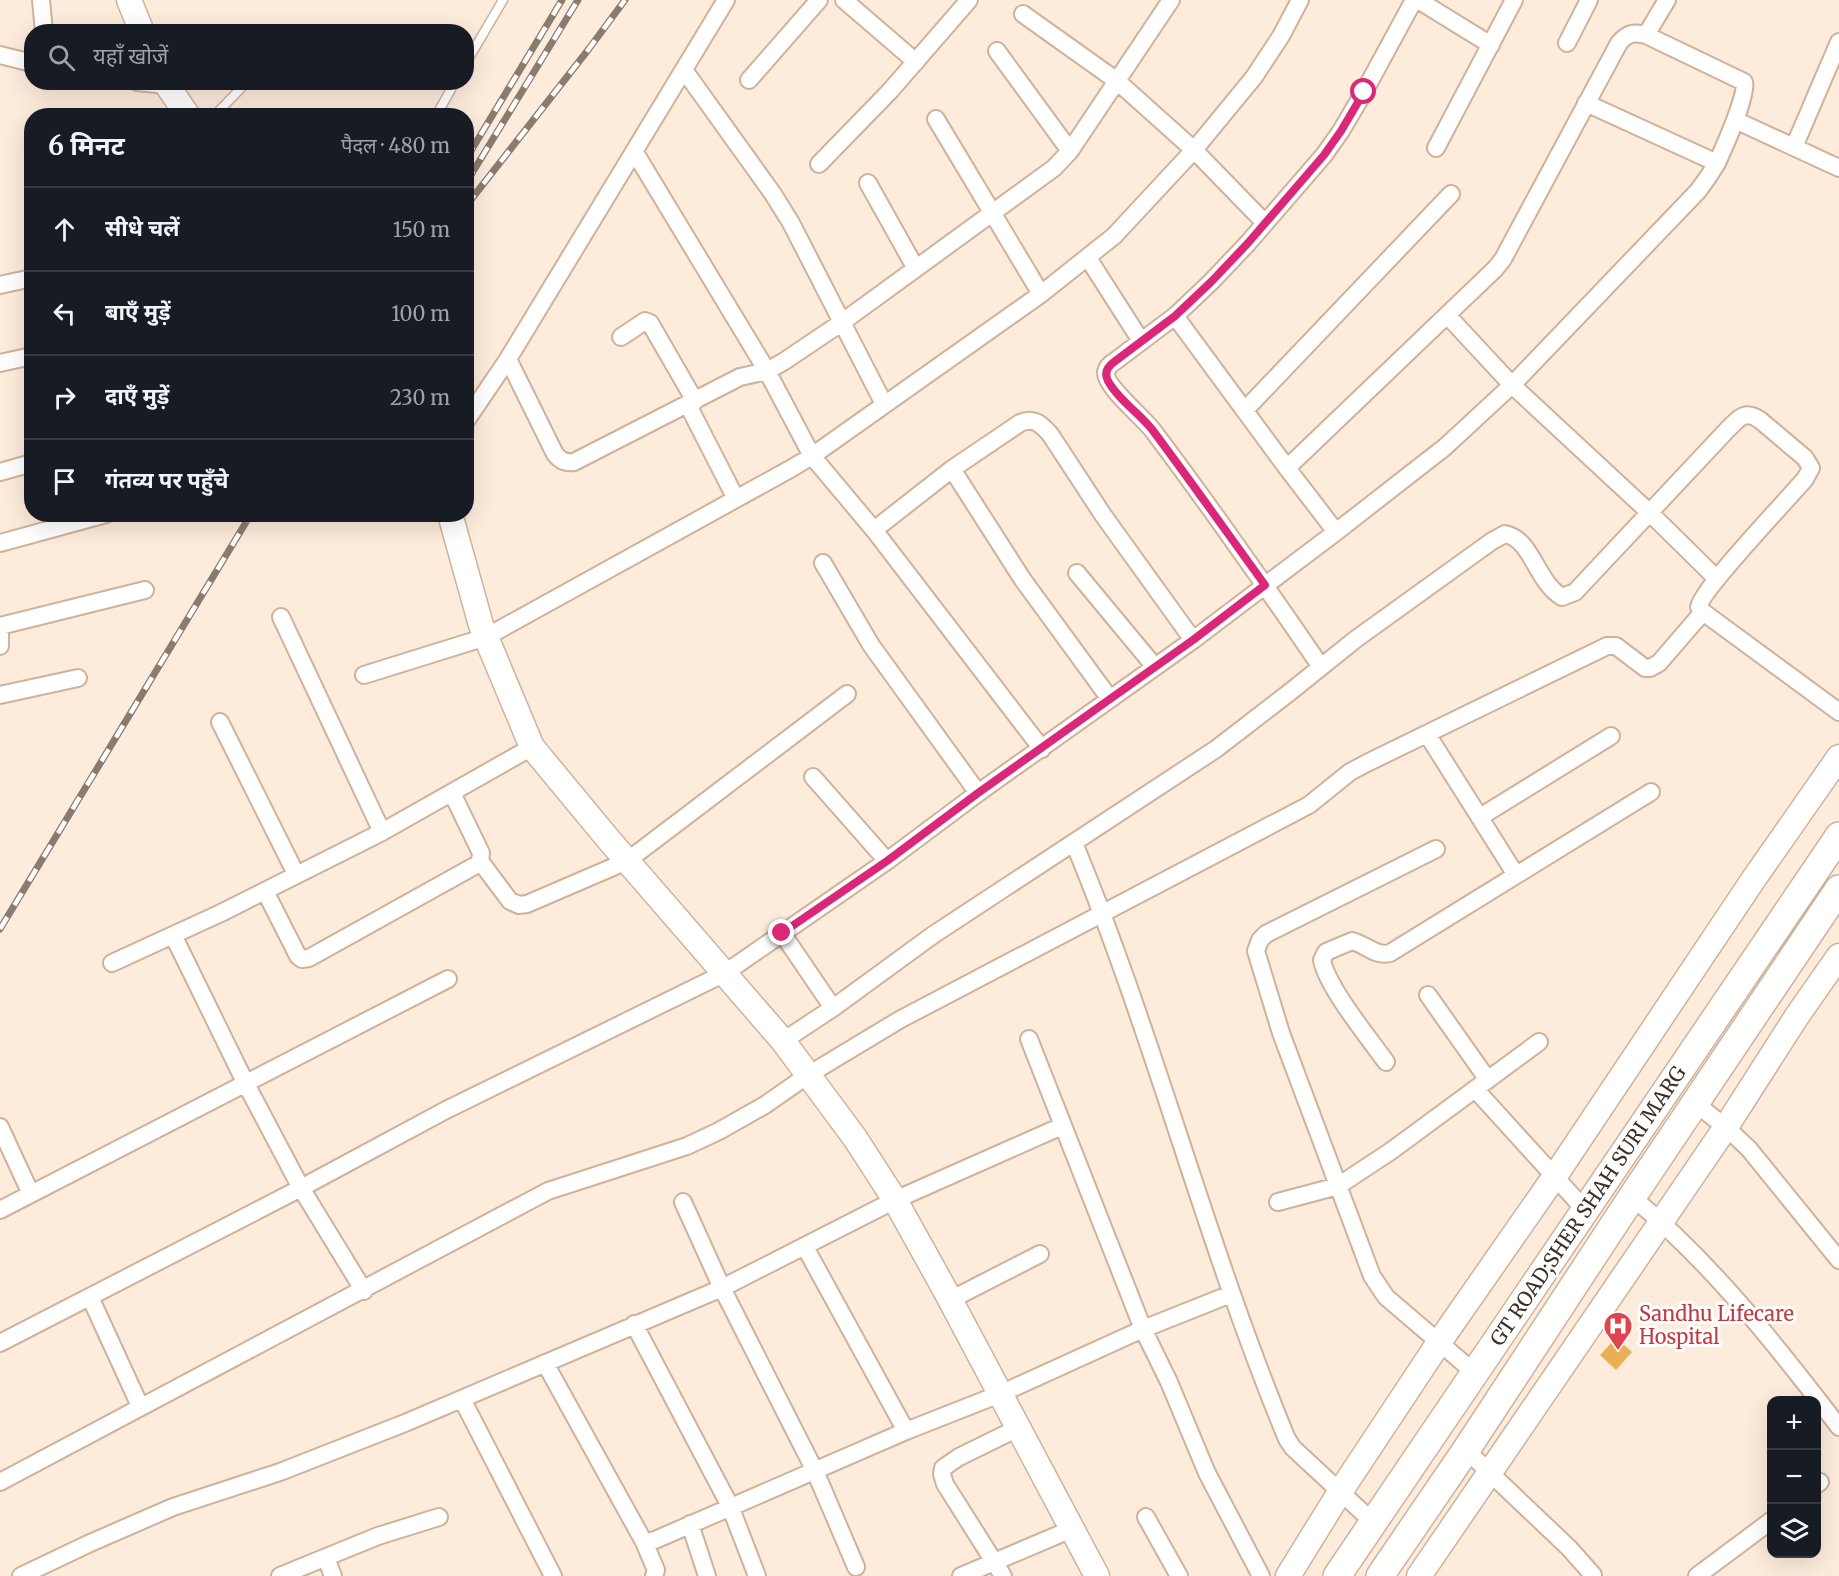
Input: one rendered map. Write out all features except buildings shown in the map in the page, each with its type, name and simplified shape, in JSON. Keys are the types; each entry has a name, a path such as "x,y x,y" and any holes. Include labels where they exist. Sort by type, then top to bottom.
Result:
{"main road":[{"path":"129,0 139,24"},
{"path":"170,90 182,108"},
{"path":"452,522 486,637 532,747 783,1041 855,1138 896,1200 1097,1576"},
{"path":"1288,1576 1340,1492 1440,1341 1555,1176 1753,880 1839,757"},
{"name":"GT ROAD;SHER SHAH SURI MARG","path":"1337,1576 1839,836"},
{"name":"GT ROAD;SHER SHAH SURI MARG","path":"1380,1576 1839,889"},
{"path":"1419,1576 1726,1127 1797,1016 1839,956"}],"street":[{"path":"41,0 43,24"},
{"path":"474,409 508,359 726,0"},
{"path":"749,80 819,0"},
{"path":"844,0 916,62"},
{"path":"819,164 916,62 969,0"},
{"path":"364,675 486,637 736,499 812,456 1041,294 1114,236 1194,150 1266,60 1300,0"},
{"path":"1321,667 1265,585 1152,429 1107,379 1106,373 1108,366 1175,316 1211,282 1324,155 1341,131 1416,0 1491,45"},
{"path":"1436,148 1514,0"},
{"path":"1567,43 1589,0"},
{"path":"1646,35 1667,0"},
{"path":"508,359 555,454 566,463 574,462 740,377 767,371 841,322 1054,168 1070,151 1169,1"},
{"path":"1023,14 1117,81 1194,150 1265,224"},
{"path":"0,1343 301,1188 446,1110 725,973 887,861 978,793 1193,640 1445,447 1512,385 1698,191 1717,163 1735,120 1745,90 1743,82 1646,35 1635,32 1627,34 1586,103 1503,259 1484,280 1287,468"},
{"path":"1794,147 1838,50"},
{"path":"997,51 1070,151"},
{"path":"0,55 24,61"},
{"path":"684,70 773,194 791,224 884,404"},
{"path":"1586,103 1717,163"},
{"path":"936,119 1041,294"},
{"path":"1735,120 1839,168"},
{"path":"634,151 767,371 812,456 874,530 1042,749"},
{"path":"868,183 915,267"},
{"path":"1245,410 1452,194"},
{"path":"1088,258 1141,341"},
{"path":"0,285 24,280"},
{"path":"1447,315 1512,385 1650,513 1717,579"},
{"path":"1175,316 1336,532"},
{"path":"621,337 645,321 650,323 692,403 736,499"},
{"path":"0,363 24,358"},
{"path":"783,1041 833,1008 933,935 1216,749 1356,639 1468,557 1505,534 1514,537 1524,545 1546,583 1555,593 1562,597 1575,592 1728,429 1746,415 1752,415 1760,420 1805,458 1811,468 1805,479 1717,579 1701,600 1699,607 1839,712"},
{"path":"874,530 952,469 1028,419 1042,425 1103,515 1193,640"},
{"path":"0,472 24,465"},
{"path":"952,469 1023,580 1110,699"},
{"path":"0,543 77,522"},
{"path":"824,563 871,645 978,793"},
{"path":"1077,573 1155,667"},
{"path":"0,646 0,627 145,590"},
{"path":"0,1482 140,1406 364,1291 548,1191 687,1146 719,1131 765,1105 808,1075 901,1019 1309,805 1350,772 1427,734 1607,646 1616,646 1645,668 1654,667 1703,612"},
{"path":"280,617 382,832"},
{"path":"0,695 78,678"},
{"path":"452,793 480,853 480,861 510,901 519,905 527,904 627,861 847,694"},
{"path":"220,722 296,874"},
{"path":"1427,734 1516,875"},
{"path":"1480,817 1611,736"},
{"path":"112,963 265,891 382,832 532,747"},
{"path":"813,777 887,861"},
{"path":"1386,1062 1344,1002 1323,967 1322,956 1352,940 1378,953 1384,955 1390,953 1651,792"},
{"path":"1074,843 1103,914 1231,1294 1287,1440 1373,1522"},
{"path":"1436,849 1266,934 1256,946 1257,956 1281,1033 1372,1276 1379,1288 1475,1373"},
{"path":"265,891 298,956 302,959 309,958 475,867 480,861"},
{"path":"782,933 833,1008"},
{"path":"173,935 246,1084 301,1188 364,1291"},
{"path":"0,1210 448,979"},
{"path":"1428,995 1481,1084 1555,1176 1585,1209"},
{"path":"1029,1039 1143,1329 1169,1382 1207,1473 1261,1576"},
{"path":"1278,1202 1338,1186 1391,1151 1539,1042"},
{"path":"1695,1103 1726,1127 1749,1149 1839,1260"},
{"path":"21,1576 173,1507 280,1472 405,1423 722,1288 896,1200 1062,1126"},
{"path":"0,1127 31,1194"},
{"path":"1632,1197 1692,1250 1786,1358 1839,1427"},
{"path":"683,1202 722,1288 815,1471 856,1567"},
{"path":"805,1246 906,1431"},
{"path":"950,1300 1040,1254"},
{"path":"644,1542 654,1540 906,1431 1000,1394 1143,1329 1231,1294"},
{"path":"90,1297 140,1406"},
{"path":"634,1324 730,1506 757,1576"},
{"path":"545,1363 644,1542 656,1570 654,1576"},
{"path":"462,1399 553,1576"},
{"path":"999,1569 945,1484 942,1474 943,1468 953,1460 1018,1428"},
{"path":"1466,1450 1569,1548 1593,1576"},
{"path":"280,1576 378,1536 439,1517"},
{"path":"1146,1517 1179,1576"},
{"path":"690,1524 707,1576"},
{"path":"1697,1576 1767,1524"},
{"path":"961,1576 999,1569 1071,1529"},
{"path":"326,1558 333,1576"}],"lane":[{"path":"474,49 503,0"},
{"path":"222,108 239,90"},
{"path":"440,108 451,90"}],"railway":[{"path":"474,146 562,0"},
{"path":"474,170 578,0"},
{"path":"474,196 625,0"},
{"path":"0,929 246,522"}],"place":[{"name":"Sandhu Lifecare Hospital","path":"1618,1352"}],"route":[{"path":"782,933 887,861 978,793 1193,640 1265,585 1152,429 1113,388 1106,373 1108,366 1175,316 1248,243 1324,155 1364,92"}]}
